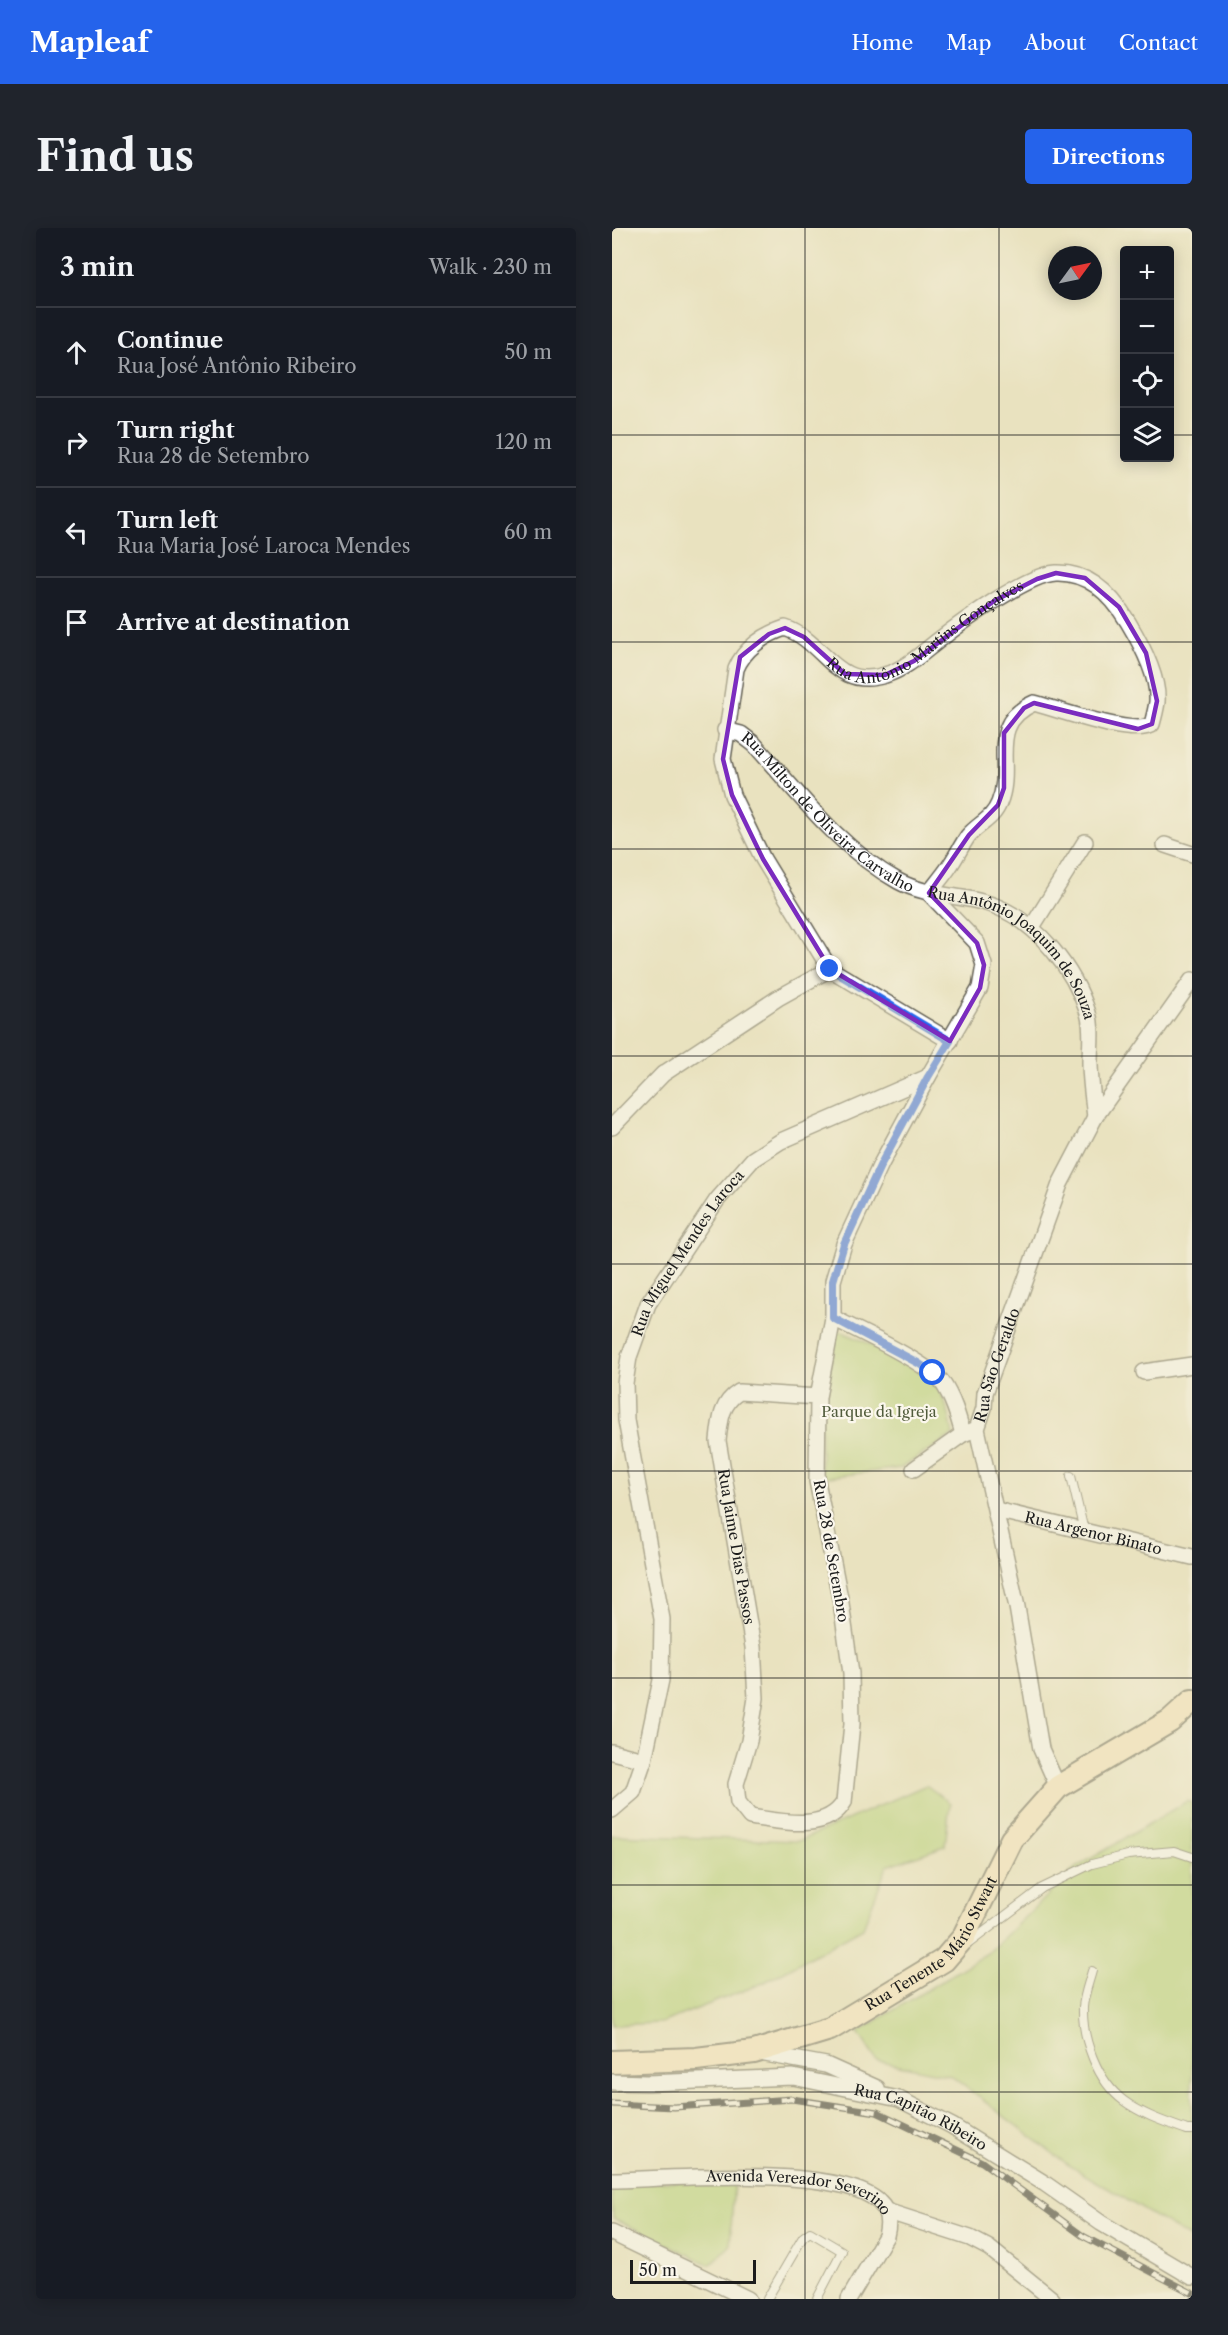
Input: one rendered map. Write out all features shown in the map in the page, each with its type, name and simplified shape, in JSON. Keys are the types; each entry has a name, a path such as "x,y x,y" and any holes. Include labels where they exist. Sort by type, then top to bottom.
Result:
{"main road":[{"name":"Rua Tenente Mário Stwart","path":"612,2062 696,2059 754,2052 830,2029 944,1960 963,1938 1012,1839 1058,1787 1170,1721 1191,1703"}],"street":[{"name":"Rua Antônio Martins Gonçalves","path":"830,969 763,859 732,795 723,759 725,730 740,657 769,633 785,628 798,632 832,665 845,674 858,678 885,675 914,660 994,601 1037,579 1056,573 1085,578 1104,591 1119,607 1146,653 1157,701 1152,724"},
{"name":"Rua Antônio Joaquim de Souza","path":"1095,1117 1088,1012 1068,971 1043,936 1032,927 994,906 929,893 969,835 991,816 998,805 1004,788 1004,733 1014,716 1024,708 1034,703 1113,726 1138,729 1152,724"},
{"name":"Rua Milton de Oliveira Carvalho","path":"725,730 741,734 754,744 843,841 871,866 902,883 929,893"},
{"path":"1032,927 1085,842"},
{"path":"1165,845 1192,854"},
{"name":"Rua 28 de Setembro","path":"736,1784 738,1802 750,1817 797,1823 826,1819 839,1811 844,1802 852,1724 851,1673 841,1603 817,1481 818,1397 833,1318 833,1281 844,1244 881,1164 980,988 984,965 977,943 929,893"},
{"path":"612,1127 663,1074 778,998 830,969 950,1041"},
{"name":"Rua São Geraldo","path":"1058,1787 1041,1749 1017,1608 996,1510 970,1432 984,1408 985,1394 1060,1184 1095,1117 1192,980"},
{"name":"Rua Miguel Mendes Laroca","path":"612,1810 633,1792 644,1760 661,1680 662,1619 626,1420 629,1357 648,1304 717,1200 753,1159 781,1141 928,1077"},
{"path":"833,1318 918,1363 941,1381 970,1432 914,1469"},
{"path":"1144,1372 1192,1365"},
{"name":"Rua Jaime Dias Passos","path":"736,1784 749,1741 756,1698 753,1647 718,1441 722,1411 733,1396 745,1391 818,1397"},
{"name":"Rua Argenor Binato","path":"996,1510 1192,1557"},
{"path":"612,1752 644,1760"},
{"path":"754,2052 826,2065 899,2099"},
{"name":"Rua Capitão Ribeiro","path":"612,2082 793,2077 899,2099 952,2126 1101,2223 1192,2277"},
{"name":"Avenida Vereador Severino","path":"612,2180 791,2178 836,2183 863,2192 879,2202 886,2211 889,2225 886,2236 849,2299"},
{"path":"886,2211 970,2238 989,2248 1052,2299"},
{"path":"612,2233 748,2299"}],"lane":[{"path":"1071,1476 1084,1532"},
{"path":"944,1960 1015,1911 1042,1888 1092,1864 1128,1855 1174,1851 1192,1857"},
{"path":"1092,1971 1083,2006 1087,2044 1104,2079 1123,2100 1152,2117 1192,2130"},
{"path":"767,2299 803,2237 810,2232 842,2250 819,2298"}],"highlighted area":[{"path":"1056,573 1085,578 1119,607 1146,653 1157,701 1152,724 1138,729 1034,703 1024,708 1004,733 1004,788 998,805 969,835 929,893 977,943 984,965 980,988 950,1041 830,969 763,859 732,795 723,759 740,657 769,634 785,628 804,637 845,674 885,675 914,661 994,601 1037,579"}],"green space":[{"name":"Parque da Igreja","path":"837,1330 916,1366 932,1378 943,1398 953,1435 901,1468 821,1478 821,1416"},
{"path":"926,1785 950,1803 945,1846 887,1866 863,1928 763,1983 661,2023 612,2025 612,1835 799,1841"},
{"path":"1187,1801 1192,1803 1192,2239 1067,2164 951,2076 876,2060 858,2032 989,1952 1075,1868"},
{"path":"627,2181 734,2182 730,2246 710,2265 613,2218 612,2190"}],"railway":[{"path":"612,2104 674,2107 792,2099 877,2112 982,2162 1083,2236 1192,2293"}],"route":[{"path":"830,969 950,1041 881,1164 844,1244 833,1281 833,1318 933,1373"}]}
